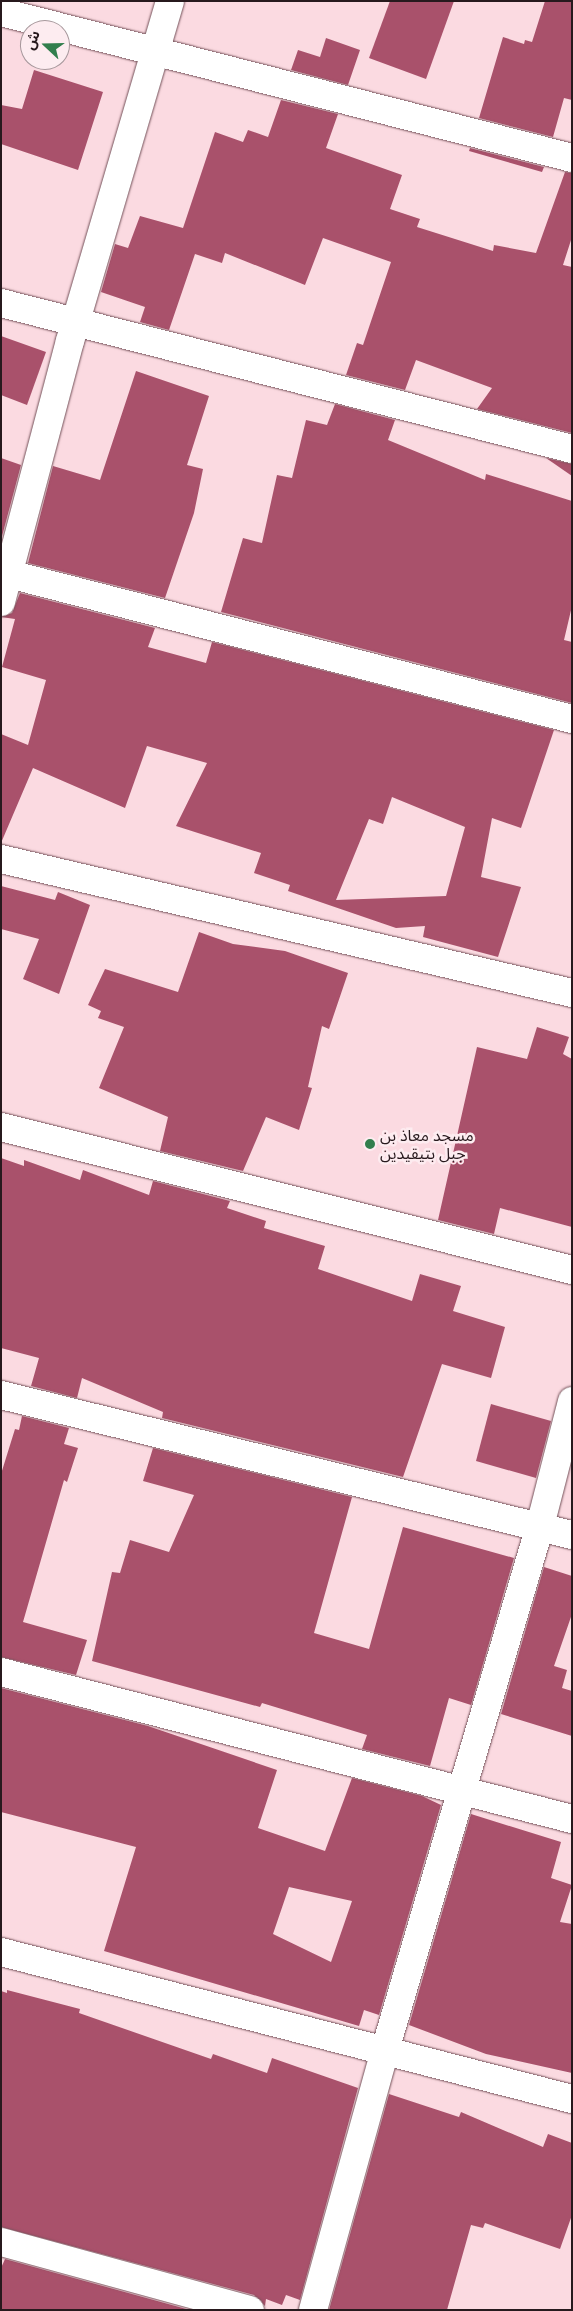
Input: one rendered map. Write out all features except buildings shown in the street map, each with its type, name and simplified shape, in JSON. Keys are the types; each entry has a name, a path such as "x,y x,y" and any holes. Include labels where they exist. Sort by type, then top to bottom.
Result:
{"street":[{"path":"1,602 5,573 76,321 170,1"},
{"path":"1,12 572,158"},
{"path":"1,302 572,449"},
{"path":"5,573 572,719"},
{"path":"1,859 572,993"},
{"path":"1,1127 572,1270"},
{"path":"1,1394 572,1535"},
{"path":"313,2310 460,1789 540,1526 572,1402"},
{"path":"1,1672 572,1819"},
{"path":"1,1952 572,2100"},
{"path":"1,2242 250,2310"}],"place":[{"name":"مسجد معاذ بن جبل بتيقيدين","path":"370,1144"}]}
